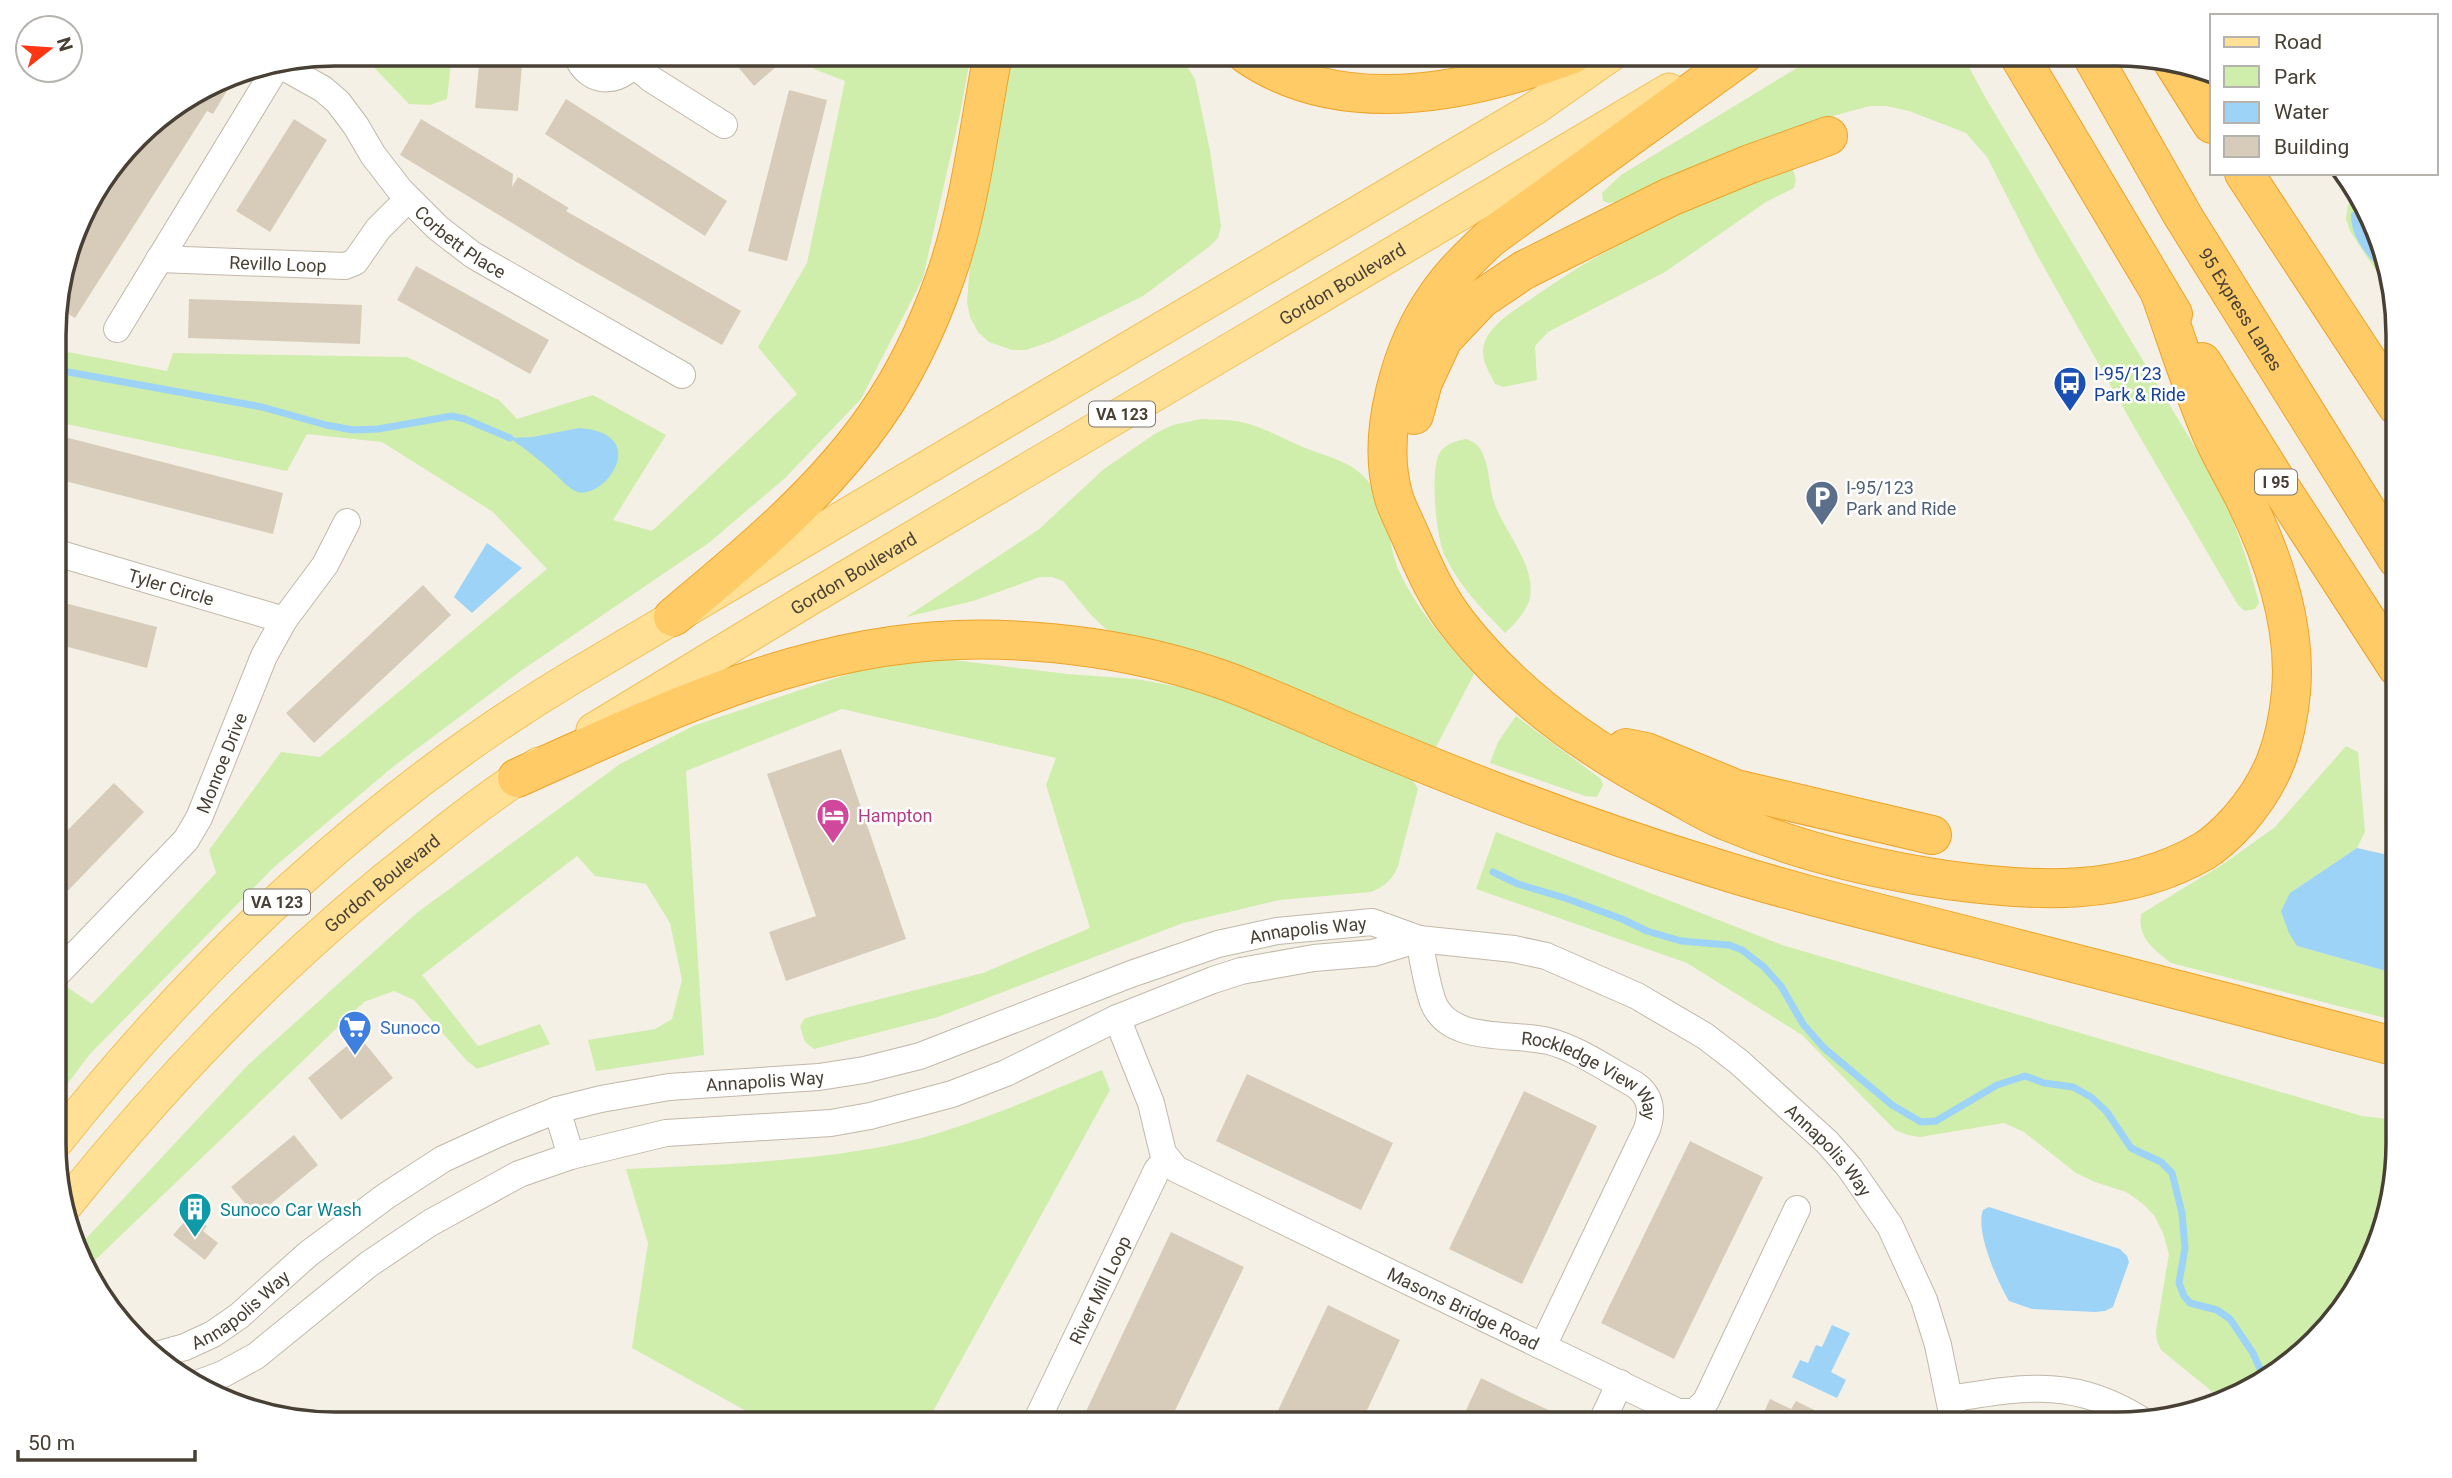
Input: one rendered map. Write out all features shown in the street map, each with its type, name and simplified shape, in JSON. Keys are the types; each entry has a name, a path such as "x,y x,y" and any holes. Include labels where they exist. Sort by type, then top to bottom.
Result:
{"highway":[{"path":"673,617 740,561 803,501 850,450 894,389 920,340 946,277 961,223 991,66"},
{"path":"1269,66 1322,87 1359,94 1389,95 1426,92 1497,78 1535,66"},
{"path":"1727,66 1490,238 1462,264 1438,294 1405,356 1398,380 1389,442 1394,496 1425,571 1457,624 1496,667 1546,711 1636,774 1725,821 1852,862 1909,874 1995,886 2059,889 2100,886 2140,878 2178,864 2208,849 2230,830 2254,803 2273,772 2285,734 2290,699 2289,643 2282,598 2266,549 2244,497 2212,435 2161,293"},
{"name":"I 95","path":"2025,66 2275,479 2386,650"},
{"name":"95 Express Lanes","path":"2098,66 2183,216 2386,541"},
{"path":"2181,75 2210,121"},
{"path":"1425,571 1412,451 1415,414 1423,382 1443,340 1481,299 1524,270 1670,197 1828,136"},
{"path":"2245,175 2386,389"},
{"path":"517,778 640,723 751,678 850,652 904,643 960,640 1025,641 1102,650 1165,663 1226,681 1542,811 1711,867 1855,907 2386,1044"},
{"path":"1583,738 1646,752 1735,789 1932,835"}],"main road":[{"name":"VA 123","path":"66,1130 113,1073 217,961 271,908 421,780 498,725 673,617 1535,108 1595,66"},
{"name":"Gordon Boulevard","path":"73,1197 173,1079 279,972 379,883 517,778 804,602 1710,66"}],"street":[{"path":"583,66 589,73 600,78 623,75 631,66"},
{"path":"641,66 651,79 724,125"},
{"name":"Corbett Place","path":"289,71 323,89 338,102 373,155 408,200 473,255 682,374"},
{"path":"117,329 274,74"},
{"name":"Revillo Loop","path":"159,259 345,266 355,262 378,229 408,200"},
{"name":"Monroe Drive","path":"66,965 186,840 199,818 264,656 284,620 325,565 348,522"},
{"name":"Tyler Circle","path":"66,556 284,620"},
{"name":"Annapolis Way","path":"166,1351 185,1347 214,1334 239,1316 310,1253 386,1196 443,1159 557,1111 601,1099 669,1087 819,1077 864,1070 920,1056 1131,974 1219,944 1277,931 1372,922 1419,939 1514,949 1546,956 1637,996 1705,1036 1740,1062 1827,1142 1849,1167 1890,1226 1924,1300 1938,1345 1952,1411"},
{"name":"Annapolis Way","path":"209,1379 256,1356 369,1264 430,1223 519,1174 571,1156 666,1133 831,1123 870,1116 952,1094 1006,1073 1118,1018 1213,979 1241,971 1336,955 1373,953 1419,939"},
{"name":"Rockledge View Way","path":"1419,939 1432,999 1439,1012 1451,1024 1464,1030 1539,1039 1563,1046 1634,1084 1644,1092 1649,1103 1651,1116 1647,1129 1543,1346"},
{"path":"1118,1018 1151,1103 1167,1160"},
{"path":"557,1111 571,1156"},
{"name":"Masons Bridge Road","path":"1167,1160 1183,1173 1678,1412"},
{"name":"River Mill Loop","path":"1040,1412 1157,1170 1167,1160"},
{"name":"Masons Bridge Road","path":"1692,1412 1700,1409 1706,1401 1797,1209"},
{"path":"310,1253 337,1290"},
{"path":"1606,1412 1620,1383"},
{"path":"1952,1411 2024,1388 2066,1389 2126,1411"}],"green space":[{"path":"373,66 451,66 447,99 430,105 409,104"},
{"path":"812,66 969,66 923,278 861,399 785,478 710,542 522,670 394,766 273,868 89,1055 66,1086 67,987 92,1004 216,873 209,850 281,752 320,757 547,569 493,512 382,442 307,434 287,471 66,424 66,352 167,371 173,353 407,357 499,400 517,419 593,395 666,435 613,520 652,531 797,394 758,347 807,263 845,81"},
{"path":"1009,66 1187,66 1195,79 1210,151 1221,226 1218,238 1210,246 1143,296 1052,341 1026,350 1012,350 989,342 978,332 970,317 967,302 971,252"},
{"path":"1396,66 1454,66 1449,67"},
{"path":"1800,66 1968,66 2220,489 2251,574 2259,603 2255,609 2245,611 2238,605 2036,253 1987,157 1966,133 1909,111 1870,106 1773,137 1626,200 1609,203 1603,201 1602,193 1621,175"},
{"path":"1790,161 1796,179 1794,188 1766,202 1665,272 1548,332 1535,346 1537,380 1504,387 1495,384 1485,362 1484,345 1490,332 1507,315 1627,240"},
{"path":"2348,204 2350,204 2365,233 2378,273 2350,231 2346,219"},
{"path":"1201,419 1237,421 1256,426 1347,464 1370,483 1381,503 1395,562 1406,585 1433,625 1474,674 1435,749 1106,629 1063,581 1052,577 1040,577 973,601 906,617 1038,530 1104,469 1156,433 1173,425"},
{"path":"1466,439 1476,444 1482,452 1497,511 1523,559 1531,585 1526,608 1505,633 1457,577 1445,556 1439,535 1435,505 1436,463 1444,448"},
{"path":"938,658 1067,674 1136,679 1186,688 1244,706 1411,777 1418,789 1398,866 1387,882 1371,892 1279,900 1183,923 938,1017 814,1049 805,1042 800,1026 805,1018 983,973 1090,928 1046,785 1056,758 842,709 686,771 704,1055 596,1071 588,1040 655,1029 672,1019 682,980 670,923 646,884 595,876 577,856 422,975 478,1046 540,1024 550,1044 477,1069 414,1000 394,991 364,1002 94,1261 85,1240 248,1065 418,912 620,764 693,726 898,660"},
{"path":"1516,716 1601,779 1603,785 1597,797 1585,796 1490,763 1498,742"},
{"path":"2346,746 2358,752 2365,832 2357,848 2290,893 2297,946 2386,971 2386,1018 2171,963 2144,937 2141,914 2225,863 2275,827"},
{"path":"2386,781 2386,831 2384,824"},
{"path":"1496,832 1782,945 2362,1116 2386,1119 2383,1178 2365,1245 2340,1292 2307,1333 2266,1366 2214,1393 2161,1350 2157,1341 2156,1331 2169,1254 2154,1215 2126,1192 2076,1173 2024,1132 2004,1123 1920,1137 1895,1130 1802,1035 1687,963 1476,889"},
{"path":"1102,1070 1110,1090 933,1412 748,1412 632,1348 648,1243 626,1169 789,1159 886,1146 941,1132"}],"water":[{"path":"2355,212 2358,217 2375,263 2356,238 2351,213"},
{"path":"579,428 601,432 614,441 618,452 610,476 600,486 589,491 578,492 571,489 510,438 533,437"},
{"path":"487,543 522,568 472,613 454,597"},
{"path":"2357,848 2386,855 2386,971 2297,946 2281,911 2290,893"},
{"path":"1989,1207 2120,1249 2129,1262 2113,1307 2095,1312 2032,1309 2009,1301 1993,1269 1982,1230 1983,1210"},
{"path":"1832,1325 1850,1333 1831,1372 1846,1380 1837,1398 1792,1377 1800,1360 1808,1363 1816,1345 1822,1347"}],"building":[{"path":"479,66 522,66 518,111 475,108"},
{"path":"737,66 777,66 754,86"},
{"path":"228,89 213,114 207,111 75,318 68,313 72,283 81,249 98,210 124,170 145,145 186,112"},
{"path":"789,90 827,100 787,261 748,251"},
{"path":"566,99 727,201 705,236 545,134"},
{"path":"294,119 327,140 270,232 236,211"},
{"path":"421,119 513,174 512,187 518,177 569,208 566,211 741,311 722,345 573,260 400,155"},
{"path":"416,266 549,340 530,374 397,300"},
{"path":"189,299 362,305 360,344 188,338"},
{"path":"66,437 283,493 273,534 66,481"},
{"path":"423,585 451,615 314,743 286,713"},
{"path":"66,603 157,627 147,668 66,646"},
{"name":"Hampton","path":"841,749 906,939 786,981 769,932 816,916 767,774"},
{"path":"114,783 144,812 66,893 66,832"},
{"name":"Sunoco","path":"359,1036 393,1078 341,1120 308,1078"},
{"path":"1247,1074 1393,1143 1361,1210 1216,1141"},
{"path":"1524,1091 1597,1126 1522,1284 1449,1249"},
{"path":"294,1135 318,1165 256,1216 231,1187"},
{"path":"1690,1141 1763,1177 1674,1359 1601,1323"},
{"name":"Sunoco Car Wash","path":"191,1214 207,1226 203,1231 218,1243 205,1260 173,1235"},
{"path":"1171,1232 1244,1267 1174,1412 1086,1412"},
{"path":"1328,1305 1400,1340 1366,1412 1277,1412"},
{"path":"1481,1378 1553,1412 1465,1412"},
{"path":"1770,1399 1791,1409 1796,1401 1818,1412 1764,1412"}],"waterway":[{"path":"66,372 262,407 353,430 378,429 452,416 510,438"},
{"path":"1493,872 1518,884 1565,898 1647,931 1681,941 1729,945 1742,950 1764,967 1781,986 1803,1024 1824,1048 1892,1105 1921,1122 1936,1121 1997,1085 2025,1076 2044,1083 2073,1087 2091,1097 2107,1112 2131,1148 2161,1162 2172,1173 2182,1213 2185,1248 2179,1283 2184,1296 2190,1303 2217,1310 2230,1319 2253,1353 2260,1369"}],"place":[{"name":"I-95/123 Park & Ride","path":"2070,413"},
{"name":"I-95/123 Park and Ride","path":"1822,527"},
{"name":"Hampton","path":"833,845"},
{"name":"Sunoco","path":"355,1057"},
{"name":"Sunoco Car Wash","path":"195,1239"}]}
